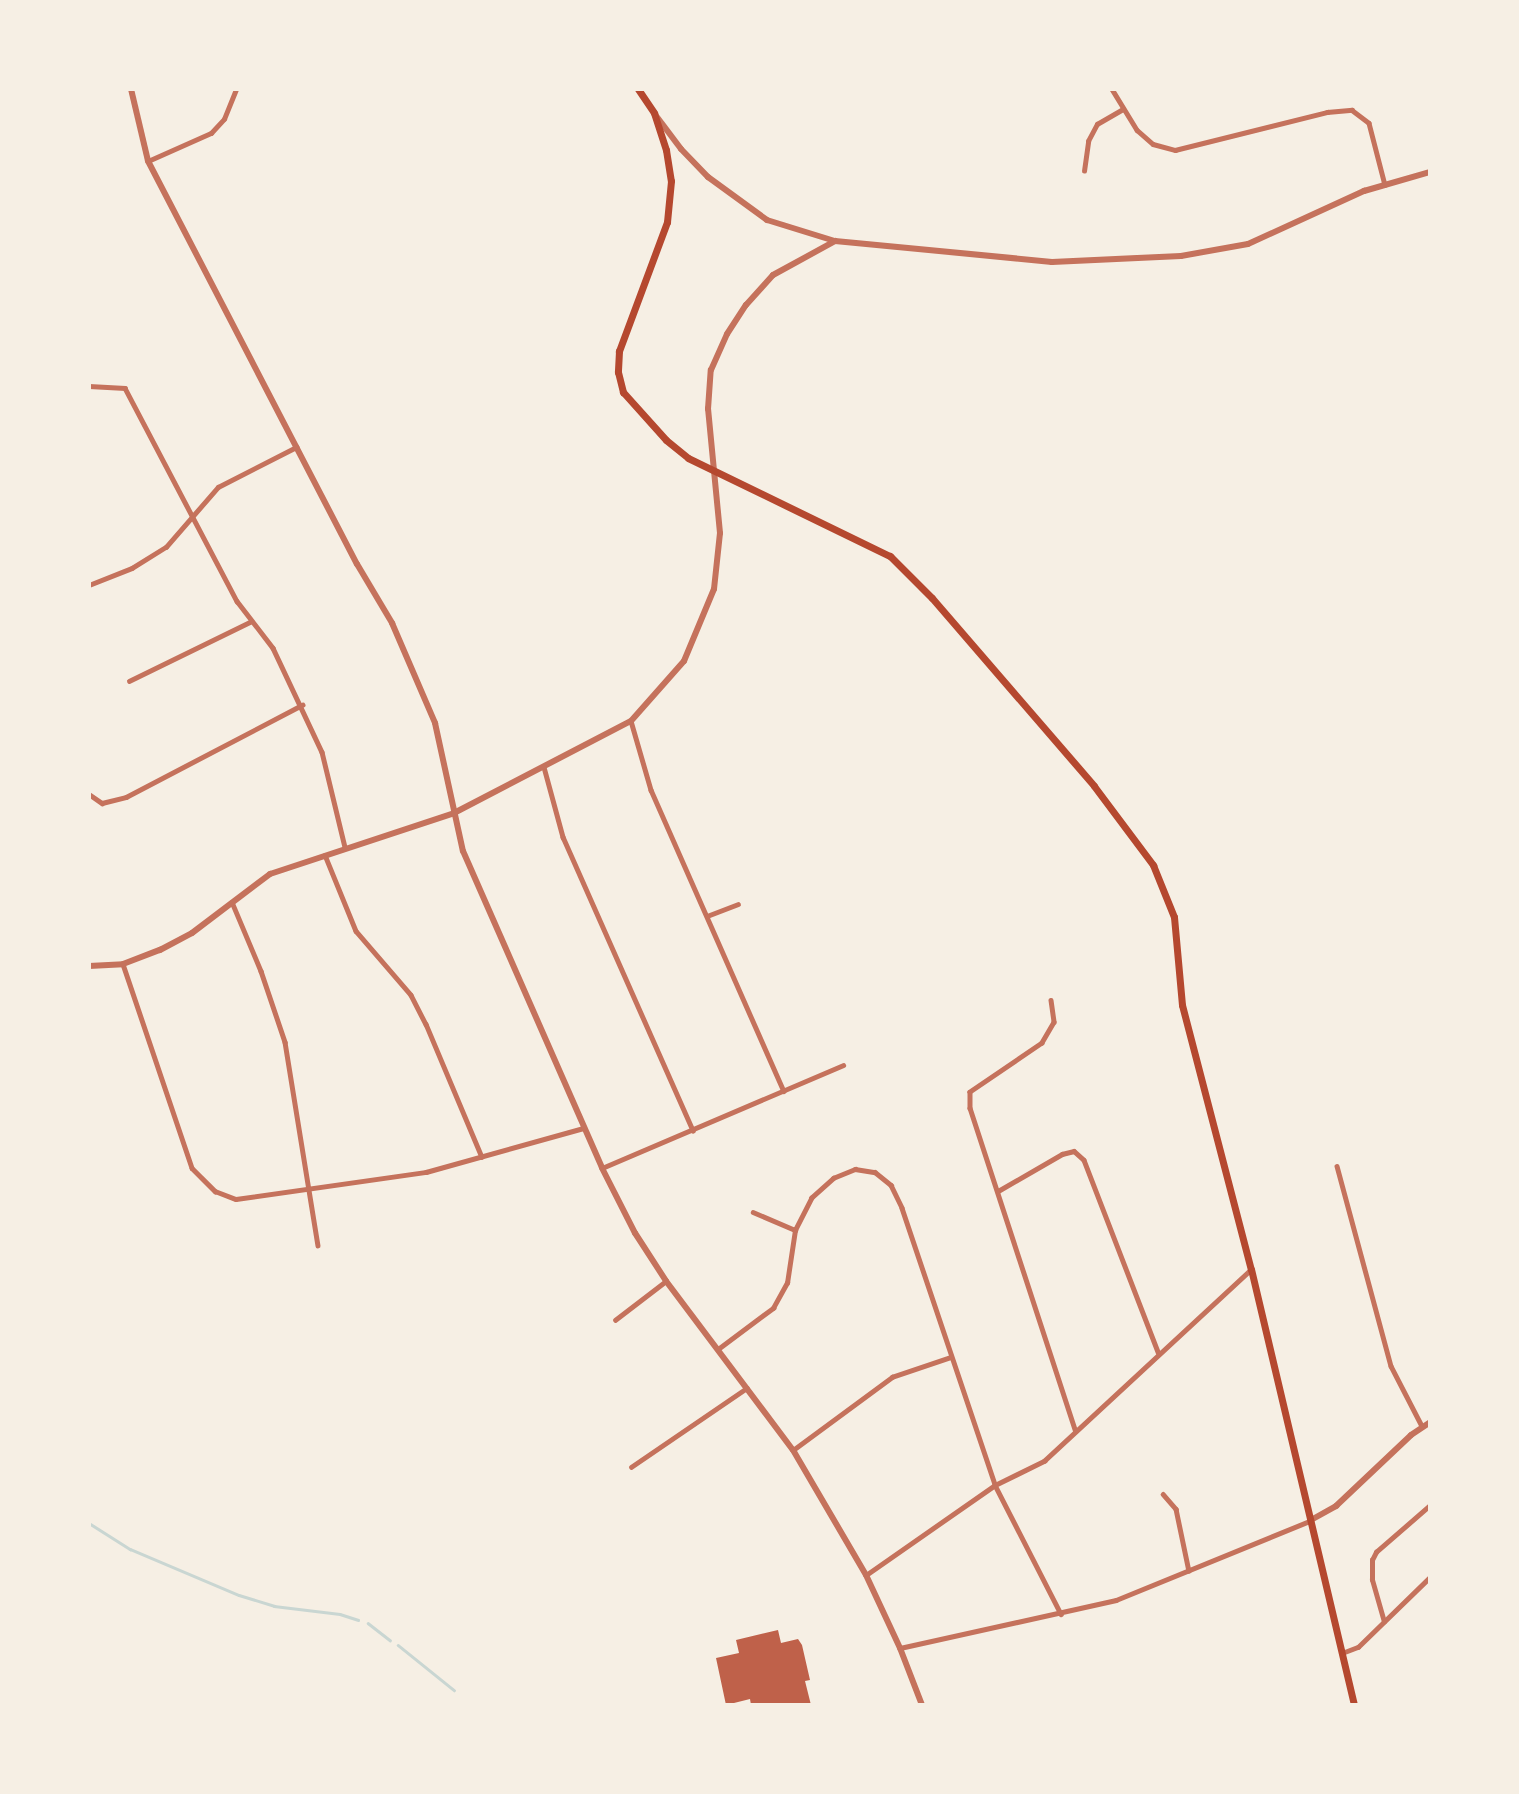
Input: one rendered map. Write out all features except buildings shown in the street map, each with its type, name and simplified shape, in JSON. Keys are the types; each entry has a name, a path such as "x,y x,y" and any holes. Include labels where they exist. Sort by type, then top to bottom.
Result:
{"main road":[{"path":"638,89 654,113 666,150 671,181 667,222 619,351 618,372 623,391 666,440 688,458 890,556 932,598 1085,775 1153,865 1174,917 1182,1005 1251,1269 1354,1705"}],"street":[{"path":"131,89 148,161 357,564 392,623 435,723 463,851 602,1168 635,1233 666,1281 793,1450 866,1576 900,1647 922,1705"},
{"path":"148,161 211,133 224,119 236,89"},
{"path":"1112,89 1137,130 1153,144 1175,150 1327,111 1352,110 1369,123 1385,185"},
{"path":"1084,171 1088,141 1097,124 1123,109"},
{"path":"654,113 681,149 708,177 767,220 835,241 1052,262 1181,256 1248,244 1385,185 1430,172"},
{"path":"89,966 123,964 160,950 192,933 270,874 454,813 631,722 684,661 714,589 720,533 708,409 712,370 727,334 746,305 773,275 835,241"},
{"path":"89,386 125,388 250,622 273,648 322,752 345,847"},
{"path":"89,585 132,568 166,547 218,487 296,447"},
{"path":"129,681 250,622"},
{"path":"89,794 102,803 126,797 302,705"},
{"path":"631,722 651,790 784,1091"},
{"path":"544,767 563,836 693,1130"},
{"path":"325,855 356,931 416,1005 482,1157"},
{"path":"232,901 261,971 285,1042 318,1245"},
{"path":"706,916 738,904"},
{"path":"123,964 192,1168 215,1191 236,1199 426,1172 584,1128"},
{"path":"1051,1000 1054,1022 1042,1042 970,1092 970,1108 1074,1430"},
{"path":"602,1168 843,1065"},
{"path":"998,1191 1062,1154 1074,1151 1084,1160 1158,1352"},
{"path":"1337,1166 1391,1366 1422,1426"},
{"path":"718,1349 773,1308 787,1283 795,1230 811,1198 833,1178 855,1170 875,1172 891,1185 902,1208 995,1485 1061,1614"},
{"path":"753,1212 795,1230"},
{"path":"866,1576 995,1485 1044,1461 1158,1352 1251,1269"},
{"path":"615,1321 666,1281"},
{"path":"793,1450 892,1377 951,1357"},
{"path":"631,1467 747,1388"},
{"path":"900,1647 1116,1600 1311,1520 1336,1506 1422,1426 1430,1422"},
{"path":"1163,1494 1176,1509 1189,1571"},
{"path":"1384,1622 1372,1580 1372,1560 1377,1552 1430,1506"},
{"path":"1342,1653 1358,1647 1430,1577"}],"waterway":[{"path":"89,1523 130,1549 239,1595 274,1606 340,1614 358,1620"},
{"path":"368,1623 390,1640"},
{"path":"398,1645 454,1690"}]}
